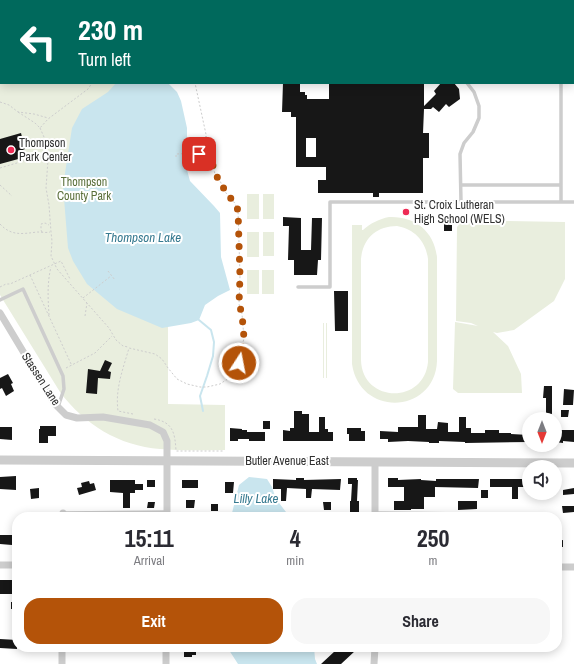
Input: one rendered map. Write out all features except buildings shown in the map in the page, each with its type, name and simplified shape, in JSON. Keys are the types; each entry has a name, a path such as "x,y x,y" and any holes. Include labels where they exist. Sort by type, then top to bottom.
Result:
{"street":[{"name":"Stassen Lane","path":"0,313 54,403 66,415 77,418 104,417 150,425 163,432 167,441 167,461"},
{"name":"Butler Avenue East","path":"0,460 574,463"},
{"path":"166,512 167,461"},
{"path":"375,462 375,512"},
{"path":"0,565 12,565"},
{"path":"562,567 574,567"},
{"path":"62,652 62,664"},
{"path":"166,652 166,664"},
{"path":"374,652 374,664"}],"lane":[{"path":"461,202 460,154 464,143 474,132 479,118 479,106 474,92 468,84"},
{"path":"560,202 561,84"},
{"path":"461,185 560,185"},
{"path":"298,287 330,287 330,202 574,202"},
{"path":"0,300 23,289 63,376 64,389 58,407"}],"path":[{"path":"40,128 48,119 88,89 91,84"},
{"path":"0,102 9,105 35,123 40,128 44,137 48,160 46,188 49,205 52,256 57,269 109,328 112,336 123,346 155,354 162,359 177,379 187,384 207,387 220,384 232,376 239,363 244,338 242,314 239,304 240,268 238,210 215,174 195,84"},
{"path":"18,112 34,114 48,119"},
{"path":"204,168 200,160 199,153 202,142 207,136"},
{"path":"0,168 47,153"},
{"path":"176,157 176,154 199,153"},
{"path":"0,185 12,196"},
{"path":"42,232 41,224 45,223 50,225"},
{"path":"0,224 7,230 20,234 50,232"},
{"path":"0,287 61,261 70,279"},
{"path":"49,316 48,281 51,266"},
{"path":"108,271 114,280"},
{"path":"30,275 72,366"},
{"path":"83,298 111,276"},
{"path":"85,316 87,303"},
{"path":"60,371 95,353 112,336"},
{"path":"129,348 118,390 118,411 139,416"},
{"path":"153,418 169,425 175,436 176,451 223,451"}],"green space":[{"name":"Thompson County Park","path":"0,84 168,84 168,404 225,405 225,450 176,450 145,447 117,438 91,423 70,404 60,392 0,295"},
{"path":"247,194 259,194 259,219 247,219"},
{"path":"263,194 274,194 274,219 263,219"},
{"path":"398,217 407,219 422,227 432,240 437,257 437,361 433,379 424,391 411,399 397,403 382,401 368,394 358,382 352,364 352,225 362,225 363,230 369,225 385,218","holes":["397,226 409,230 418,237 427,253 428,362 424,376 416,386 405,392 393,393 382,391 371,384 364,374 361,360 361,259 362,252 368,239 377,231 383,228"]},
{"path":"463,220 565,222 565,279 554,301 514,330 497,333 493,332 508,346 521,374 522,393 458,393 453,389 455,322 478,326 471,323 456,321 457,227"},
{"path":"247,232 259,232 259,257 247,257"},
{"path":"263,232 274,232 274,256 263,256"},
{"path":"247,270 259,270 259,294 247,294"},
{"path":"262,270 274,270 274,294 262,294"},
{"path":"324,323 324,378 323,378"},
{"path":"327,323 327,378 326,378"}],"water":[{"name":"Thompson Lake","path":"115,84 169,84 177,92 181,101 187,128 187,170 190,181 220,213 221,257 230,290 205,305 199,320 191,323 162,328 117,309 87,284 73,261 68,248 63,186 72,128 82,109 108,92"},
{"name":"Lilly Lake","path":"249,477 267,479 272,487 276,499 286,512 232,512 239,485"},
{"path":"230,652 314,652 317,664 238,664"}],"waterway":[{"path":"199,320 211,330 214,342 213,356 200,396 203,411"}],"place":[{"name":"Thompson Park Center","path":"11,150"},
{"name":"St. Croix Lutheran High School (WELS)","path":"406,212"}],"route":[{"path":"199,154 202,142 207,136 215,174 238,210 240,276 239,304 242,314 244,338 239,363"}]}
